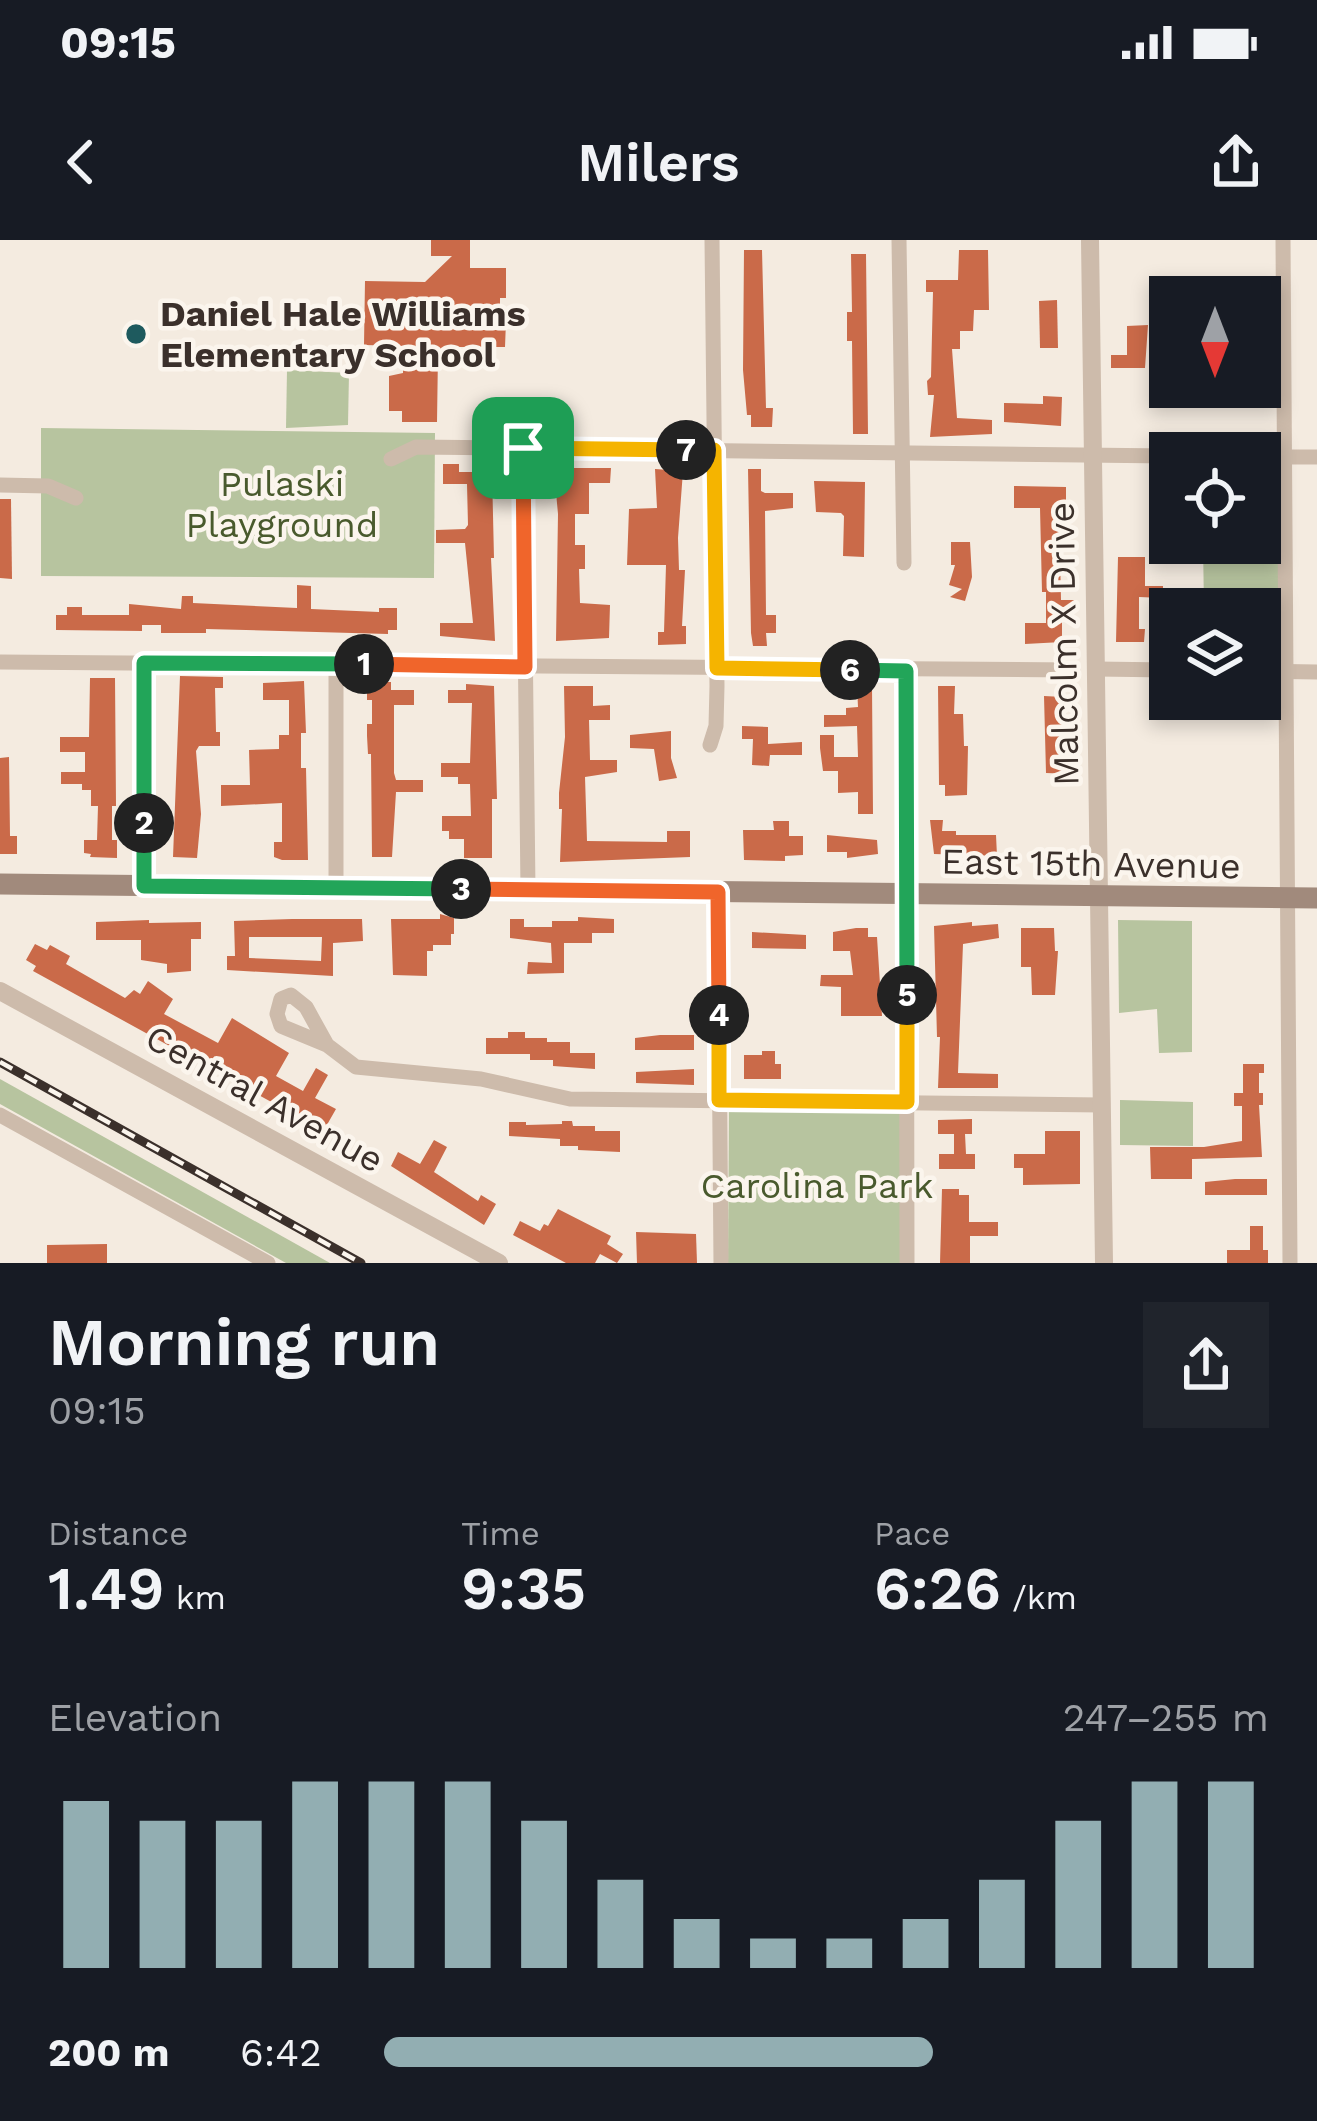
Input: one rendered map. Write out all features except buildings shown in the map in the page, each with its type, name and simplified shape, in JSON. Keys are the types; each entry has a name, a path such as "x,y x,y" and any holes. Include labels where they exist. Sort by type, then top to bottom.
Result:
{"main road":[{"name":"East 15th Avenue","path":"0,884 1317,898"}],"street":[{"path":"710,745 716,723 717,668 712,240"},
{"path":"899,240 904,563"},
{"name":"Malcolm X Drive","path":"1090,240 1104,1263"},
{"path":"1283,240 1290,1263"},
{"path":"391,459 416,447 1149,456"},
{"path":"523,448 528,890"},
{"path":"1281,457 1317,457"},
{"path":"0,484 48,486 76,498"},
{"path":"0,662 1073,670"},
{"path":"144,663 144,886"},
{"path":"336,664 336,887"},
{"path":"1096,669 1149,670"},
{"path":"906,671 908,1263"},
{"path":"1281,672 1317,672"},
{"path":"718,892 721,1263"},
{"name":"Central Avenue","path":"0,991 499,1263"},
{"path":"327,1045 345,1061 367,1069 482,1079 570,1099 1102,1105"},
{"path":"0,1115 268,1263"}],"green space":[{"path":"287,370 349,373 348,425 286,428"},
{"name":"Pulaski Playground","path":"41,428 435,433 434,578 41,576"},
{"path":"1203,564 1279,564 1279,588 1204,588"},
{"path":"1118,920 1192,921 1192,1052 1159,1053 1157,1009 1119,1013"},
{"path":"0,1079 330,1263 286,1263 0,1104"},
{"path":"1120,1100 1193,1102 1193,1146 1120,1145"},
{"name":"Carolina Park","path":"729,1106 906,1107 905,1263 728,1263"}],"railway":[{"path":"0,1062 361,1263"}],"place":[{"name":"Daniel Hale Williams Elementary School","path":"136,334"}],"route":[{"path":"523,448 714,450 717,668 906,671 907,1102 719,1100 718,892 144,886 144,663 525,667 523,448"}]}
